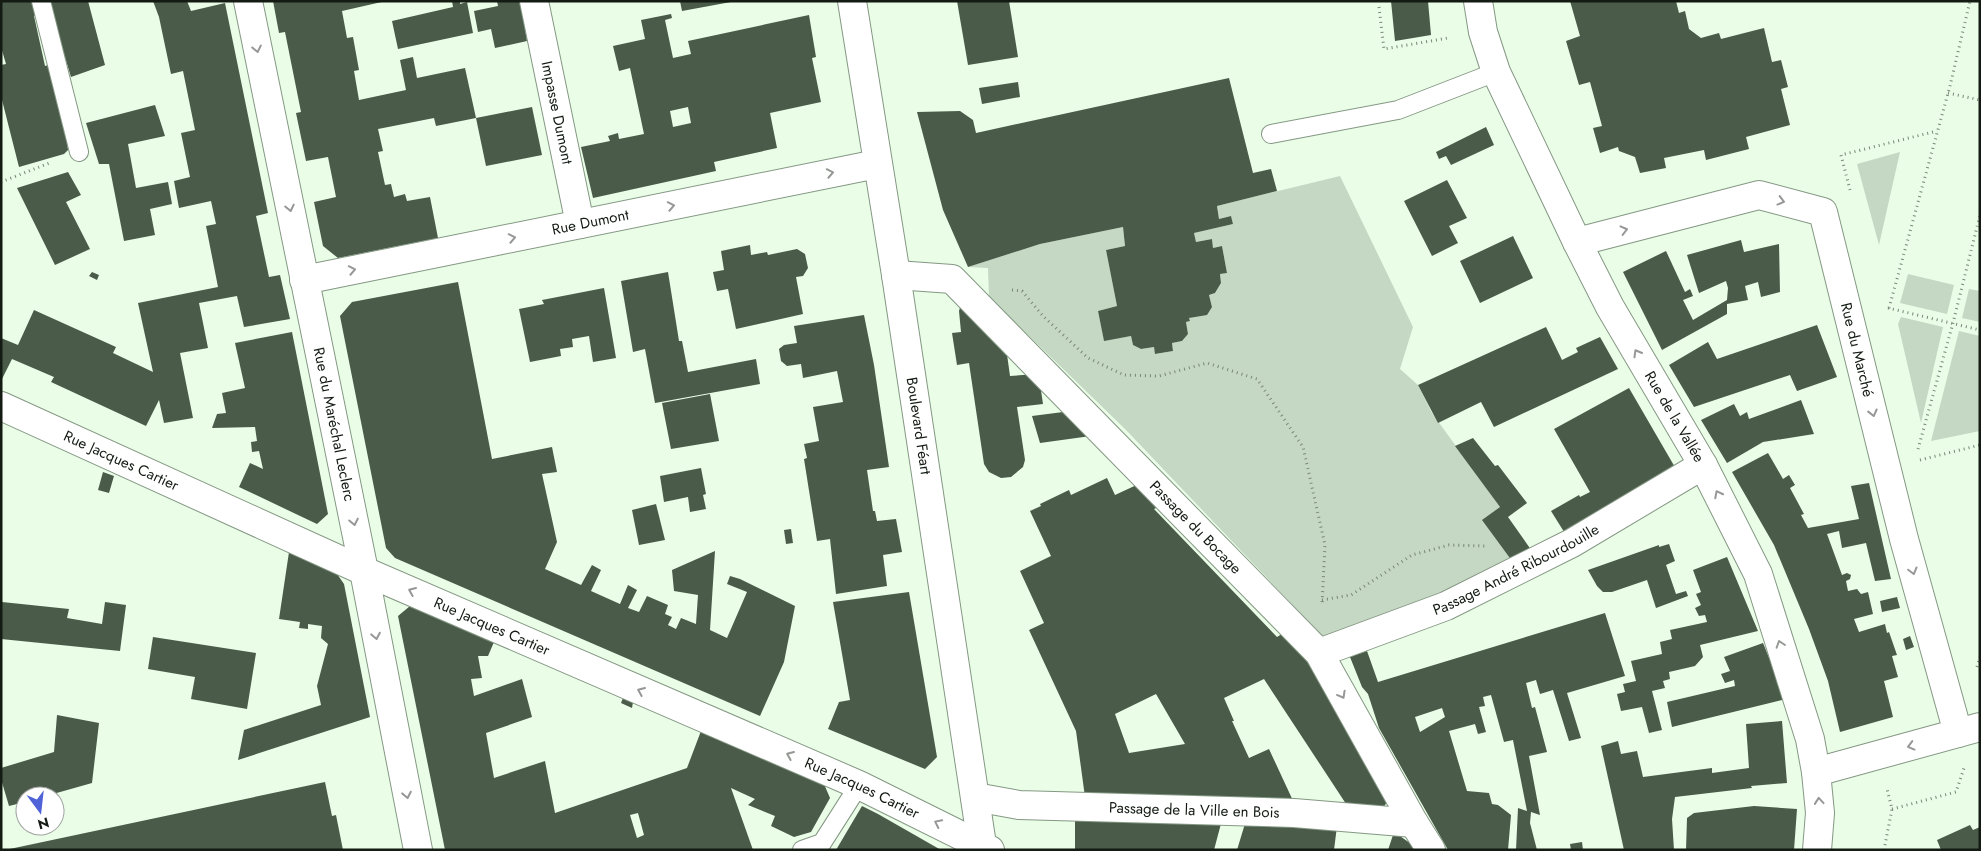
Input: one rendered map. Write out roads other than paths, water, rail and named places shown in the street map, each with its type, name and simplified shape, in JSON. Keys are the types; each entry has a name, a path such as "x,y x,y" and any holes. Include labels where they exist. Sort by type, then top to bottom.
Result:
{"street":[{"name":"Rue du Maréchal Leclerc","path":"248,1 364,571 418,850"},
{"name":"Impasse Dumont","path":"534,1 580,224"},
{"name":"Boulevard Féart","path":"852,1 896,275 975,797 985,848"},
{"name":"Rue de la Vallée","path":"1478,1 1483,32 1496,72 1577,242 1610,307 1703,465 1758,574 1810,739 1816,772 1820,813 1817,850"},
{"name":"Rue Dumont","path":"304,280 877,164"},
{"name":"Rue du Marché","path":"1577,242 1759,195 1823,212 1886,468 1969,730"},
{"name":"Passage du Bocage","path":"896,275 952,279 1319,653 1431,850"},
{"name":"Rue Jacques Cartier","path":"1,406 364,571 859,785 985,848"},
{"name":"Passage André Ribourdouille","path":"1319,653 1446,606 1572,543 1703,465"},
{"path":"1816,772 1969,730"},
{"name":"Passage de la Ville en Bois","path":"975,797 1019,805 1294,813 1414,823"}],"lane":[{"path":"41,1 79,152"},
{"path":"1271,134 1398,110 1496,72"},
{"path":"802,850 822,843 859,785"}]}
